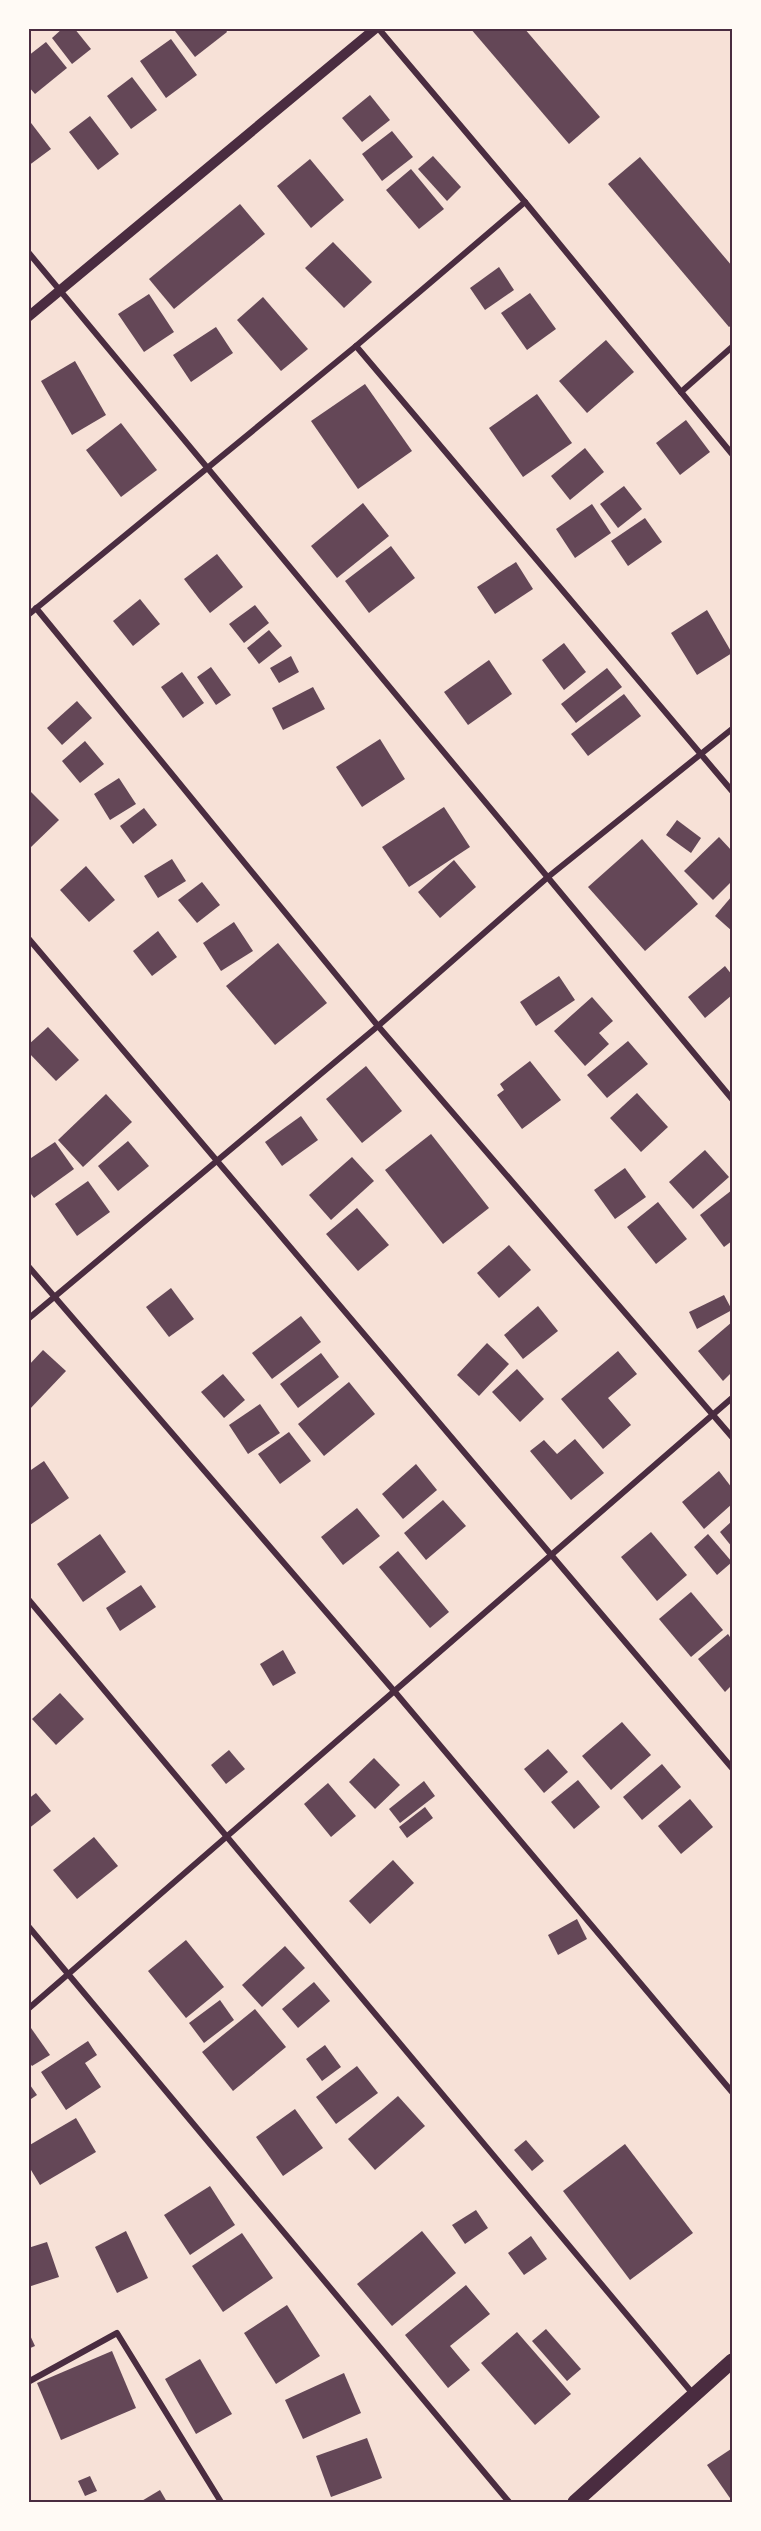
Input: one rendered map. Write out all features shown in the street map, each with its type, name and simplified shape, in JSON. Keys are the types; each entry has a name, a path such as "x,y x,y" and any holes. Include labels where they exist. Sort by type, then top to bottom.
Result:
{"main road":[{"path":"575,2502 732,2361"}],"street":[{"path":"28,317 377,28 525,202 732,454"},
{"path":"28,615 356,346 525,202"},
{"path":"28,252 732,1099"},
{"path":"356,346 732,791"},
{"path":"681,392 732,347"},
{"path":"36,608 378,1026 732,1437"},
{"path":"28,1319 378,1026 548,878 732,729"},
{"path":"28,938 732,1768"},
{"path":"28,1266 395,1692 732,2092"},
{"path":"28,2009 732,1398"},
{"path":"28,1599 694,2395"},
{"path":"28,1926 509,2502"},
{"path":"28,2382 117,2333 220,2502"}],"building":[{"path":"63,28 74,28 91,49 72,64 52,38"},
{"path":"178,28 225,28 227,32 195,57 175,31"},
{"path":"470,28 524,28 600,117 569,144"},
{"path":"171,39 197,75 166,98 140,61"},
{"path":"46,42 67,68 35,94 28,86 28,56"},
{"path":"132,77 157,110 131,129 107,96"},
{"path":"370,95 390,120 362,142 342,118"},
{"path":"90,116 119,154 98,170 69,132"},
{"path":"28,119 51,149 28,166"},
{"path":"392,131 413,157 382,181 362,154"},
{"path":"433,156 461,187 447,201 418,169"},
{"path":"640,157 732,266 732,325 729,327 608,184"},
{"path":"310,159 344,200 311,228 277,186"},
{"path":"411,169 444,209 419,229 386,190"},
{"path":"240,204 265,234 174,309 149,279"},
{"path":"333,242 372,282 344,308 305,268"},
{"path":"499,267 514,290 485,310 470,288"},
{"path":"530,293 556,329 527,350 501,313"},
{"path":"149,294 174,332 144,352 118,314"},
{"path":"263,297 308,349 281,371 237,320"},
{"path":"216,327 233,353 191,382 173,355"},
{"path":"606,340 634,372 587,413 559,381"},
{"path":"75,361 106,415 72,435 41,381"},
{"path":"365,384 412,451 358,489 311,421"},
{"path":"537,394 572,443 523,477 489,428"},
{"path":"686,420 710,452 680,475 656,443"},
{"path":"121,423 157,470 121,497 86,450"},
{"path":"585,448 604,472 570,500 551,476"},
{"path":"624,486 642,509 618,528 600,504"},
{"path":"363,503 389,536 337,578 311,546"},
{"path":"592,504 611,533 575,558 556,529"},
{"path":"645,518 662,542 628,566 611,541"},
{"path":"391,546 415,578 369,613 345,581"},
{"path":"217,554 243,587 210,613 184,579"},
{"path":"516,562 533,589 495,614 477,587"},
{"path":"140,599 160,624 133,646 113,621"},
{"path":"255,605 269,623 244,643 229,624"},
{"path":"707,610 732,653 697,675 671,633"},
{"path":"269,630 282,646 259,664 247,648"},
{"path":"564,643 586,672 564,690 542,660"},
{"path":"291,656 299,672 279,683 270,668"},
{"path":"489,660 512,694 468,725 444,692"},
{"path":"211,667 231,695 216,705 197,677"},
{"path":"607,668 622,687 576,723 561,704"},
{"path":"182,672 204,703 183,718 161,687"},
{"path":"313,687 325,709 283,730 272,708"},
{"path":"624,694 641,716 588,756 571,734"},
{"path":"77,701 92,718 62,745 47,728"},
{"path":"380,739 405,779 362,807 336,767"},
{"path":"85,741 104,764 80,783 62,761"},
{"path":"119,778 136,804 110,820 94,794"},
{"path":"31,792 59,820 31,847 28,845 28,794"},
{"path":"444,807 470,847 409,887 382,847"},
{"path":"144,808 157,825 133,844 120,826"},
{"path":"677,820 701,838 691,853 666,835"},
{"path":"719,837 732,851 732,881 713,900 684,871"},
{"path":"642,839 698,904 645,951 588,887"},
{"path":"172,859 186,881 158,898 144,876"},
{"path":"454,860 476,887 440,918 418,892"},
{"path":"86,866 115,900 89,922 60,890"},
{"path":"202,882 220,905 197,923 178,900"},
{"path":"732,896 732,931 715,916"},
{"path":"234,922 253,951 221,971 203,943"},
{"path":"158,931 177,957 152,976 133,951"},
{"path":"278,943 327,1003 275,1045 226,986"},
{"path":"725,966 732,975 732,995 705,1018 688,997"},
{"path":"559,976 575,1000 536,1026 520,1002"},
{"path":"592,997 613,1021 599,1033 609,1044 585,1066 554,1031"},
{"path":"48,1027 79,1060 56,1081 28,1052 28,1045"},
{"path":"628,1041 648,1064 607,1098 587,1075"},
{"path":"530,1061 561,1100 522,1129 497,1095 504,1090 500,1084"},
{"path":"366,1066 402,1111 362,1143 326,1099"},
{"path":"637,1093 668,1127 641,1152 610,1118"},
{"path":"106,1094 132,1122 83,1167 58,1140"},
{"path":"301,1116 318,1140 282,1166 265,1142"},
{"path":"431,1134 489,1208 443,1244 385,1170"},
{"path":"128,1141 149,1166 118,1191 98,1166"},
{"path":"55,1142 74,1169 34,1198 28,1190 28,1160"},
{"path":"705,1150 729,1177 693,1209 669,1182"},
{"path":"352,1157 374,1181 331,1220 309,1195"},
{"path":"625,1168 646,1197 615,1219 594,1190"},
{"path":"88,1181 110,1212 77,1236 55,1204"},
{"path":"732,1190 732,1241 724,1247 700,1215"},
{"path":"658,1202 687,1239 656,1264 627,1227"},
{"path":"357,1208 389,1245 358,1271 326,1234"},
{"path":"509,1245 531,1270 499,1298 477,1273"},
{"path":"171,1288 194,1319 169,1337 146,1307"},
{"path":"724,1295 732,1310 697,1329 689,1312"},
{"path":"538,1306 558,1331 523,1359 504,1335"},
{"path":"301,1316 321,1342 272,1379 252,1353"},
{"path":"732,1322 732,1372 723,1381 698,1351"},
{"path":"487,1343 509,1364 479,1396 457,1375"},
{"path":"43,1350 66,1371 28,1411 28,1366"},
{"path":"618,1351 637,1374 608,1398 631,1425 603,1449 561,1399"},
{"path":"321,1353 339,1377 298,1408 280,1384"},
{"path":"517,1369 544,1399 520,1422 492,1392"},
{"path":"223,1374 245,1400 224,1418 201,1392"},
{"path":"349,1382 375,1414 324,1456 298,1424"},
{"path":"260,1404 280,1433 248,1454 229,1425"},
{"path":"289,1432 311,1461 280,1484 258,1454"},
{"path":"575,1439 604,1473 571,1500 530,1451 544,1440 557,1454"},
{"path":"44,1461 69,1498 30,1525 28,1472"},
{"path":"416,1464 437,1490 403,1519 382,1494"},
{"path":"719,1471 732,1488 732,1504 704,1529 682,1502"},
{"path":"443,1500 466,1526 426,1560 404,1533"},
{"path":"357,1508 380,1536 343,1565 321,1537"},
{"path":"732,1521 732,1547 720,1532"},
{"path":"651,1532 687,1575 657,1601 621,1557"},
{"path":"100,1534 126,1572 83,1602 57,1564"},
{"path":"708,1534 732,1562 717,1575 694,1547"},
{"path":"398,1551 449,1612 430,1628 379,1567"},
{"path":"141,1585 156,1607 120,1631 106,1608"},
{"path":"691,1592 723,1630 691,1657 659,1619"},
{"path":"728,1634 732,1640 732,1685 725,1692 698,1659"},
{"path":"283,1650 296,1673 273,1686 260,1664"},
{"path":"60,1693 84,1719 56,1745 32,1719"},
{"path":"622,1722 651,1755 611,1790 582,1756"},
{"path":"548,1749 568,1772 544,1793 524,1769"},
{"path":"229,1750 245,1769 226,1784 211,1765"},
{"path":"374,1758 400,1785 375,1809 349,1782"},
{"path":"662,1764 681,1787 642,1820 623,1797"},
{"path":"578,1780 600,1807 574,1829 551,1802"},
{"path":"424,1781 435,1796 400,1823 389,1809"},
{"path":"328,1783 356,1816 331,1837 304,1804"},
{"path":"36,1793 51,1811 28,1829 28,1799"},
{"path":"690,1799 713,1827 681,1854 658,1826"},
{"path":"425,1807 433,1818 407,1838 399,1827"},
{"path":"94,1837 118,1866 77,1899 53,1870"},
{"path":"393,1860 414,1883 370,1924 349,1901"},
{"path":"577,1919 587,1939 558,1955 548,1935"},
{"path":"186,1940 224,1987 186,2018 148,1971"},
{"path":"285,1946 305,1968 262,2007 242,1985"},
{"path":"314,1982 330,2001 298,2028 282,2009"},
{"path":"220,2000 234,2020 204,2043 189,2023"},
{"path":"255,2009 286,2047 233,2091 202,2052"},
{"path":"31,2028 50,2055 32,2066 28,2061 28,2030"},
{"path":"88,2041 97,2055 85,2063 101,2087 66,2110 41,2072"},
{"path":"325,2045 341,2067 322,2081 306,2059"},
{"path":"357,2066 378,2093 336,2124 316,2097"},
{"path":"28,2082 37,2095 28,2101"},
{"path":"398,2096 425,2126 375,2170 348,2139"},
{"path":"295,2109 323,2148 283,2176 256,2137"},
{"path":"76,2118 96,2152 40,2185 28,2165 28,2146"},
{"path":"526,2140 544,2161 532,2171 514,2150"},
{"path":"625,2144 693,2233 630,2280 563,2191"},
{"path":"210,2186 235,2225 190,2255 164,2215"},
{"path":"476,2210 488,2228 465,2244 452,2225"},
{"path":"126,2231 148,2278 117,2293 95,2247"},
{"path":"422,2231 456,2273 392,2326 357,2284"},
{"path":"242,2233 273,2278 223,2312 192,2266"},
{"path":"531,2236 547,2259 524,2275 508,2253"},
{"path":"47,2242 59,2277 28,2287 28,2248"},
{"path":"466,2285 490,2314 450,2346 470,2370 448,2388 405,2335"},
{"path":"287,2305 320,2356 276,2384 244,2333"},
{"path":"546,2329 581,2369 567,2381 532,2341"},
{"path":"28,2331 35,2346 28,2349"},
{"path":"517,2332 571,2394 535,2425 481,2363"},
{"path":"112,2351 136,2408 61,2440 37,2383"},
{"path":"200,2359 232,2414 196,2434 165,2379"},
{"path":"344,2373 361,2413 303,2439 285,2400"},
{"path":"367,2438 382,2478 331,2497 316,2456"},
{"path":"731,2449 732,2451 732,2501 707,2465"},
{"path":"90,2476 97,2491 85,2496 78,2481"},
{"path":"160,2490 167,2502 140,2502"}]}
